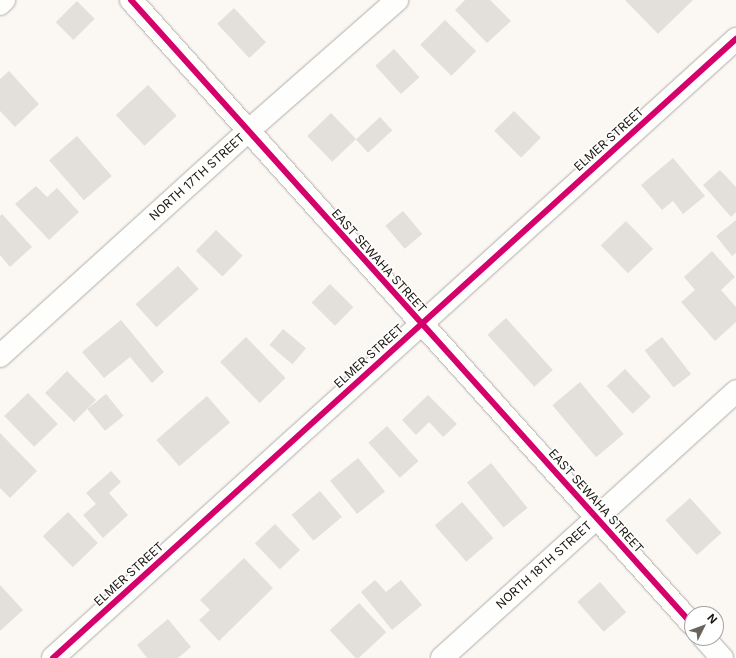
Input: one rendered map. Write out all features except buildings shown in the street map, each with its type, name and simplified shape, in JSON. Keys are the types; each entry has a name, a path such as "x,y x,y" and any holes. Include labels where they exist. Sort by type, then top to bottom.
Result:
{"street":[{"path":"0,4 4,0"},
{"name":"EAST SEWAHA STREET","path":"131,0 247,132 684,615"},
{"name":"NORTH 17TH STREET","path":"0,356 247,132 397,0"},
{"name":"ELMER STREET","path":"53,658 736,39"},
{"name":"NORTH 18TH STREET","path":"442,658 736,391"},
{"path":"711,646 722,658"}],"cycle path":[{"path":"131,0 684,615"},
{"path":"53,658 736,39"}]}
